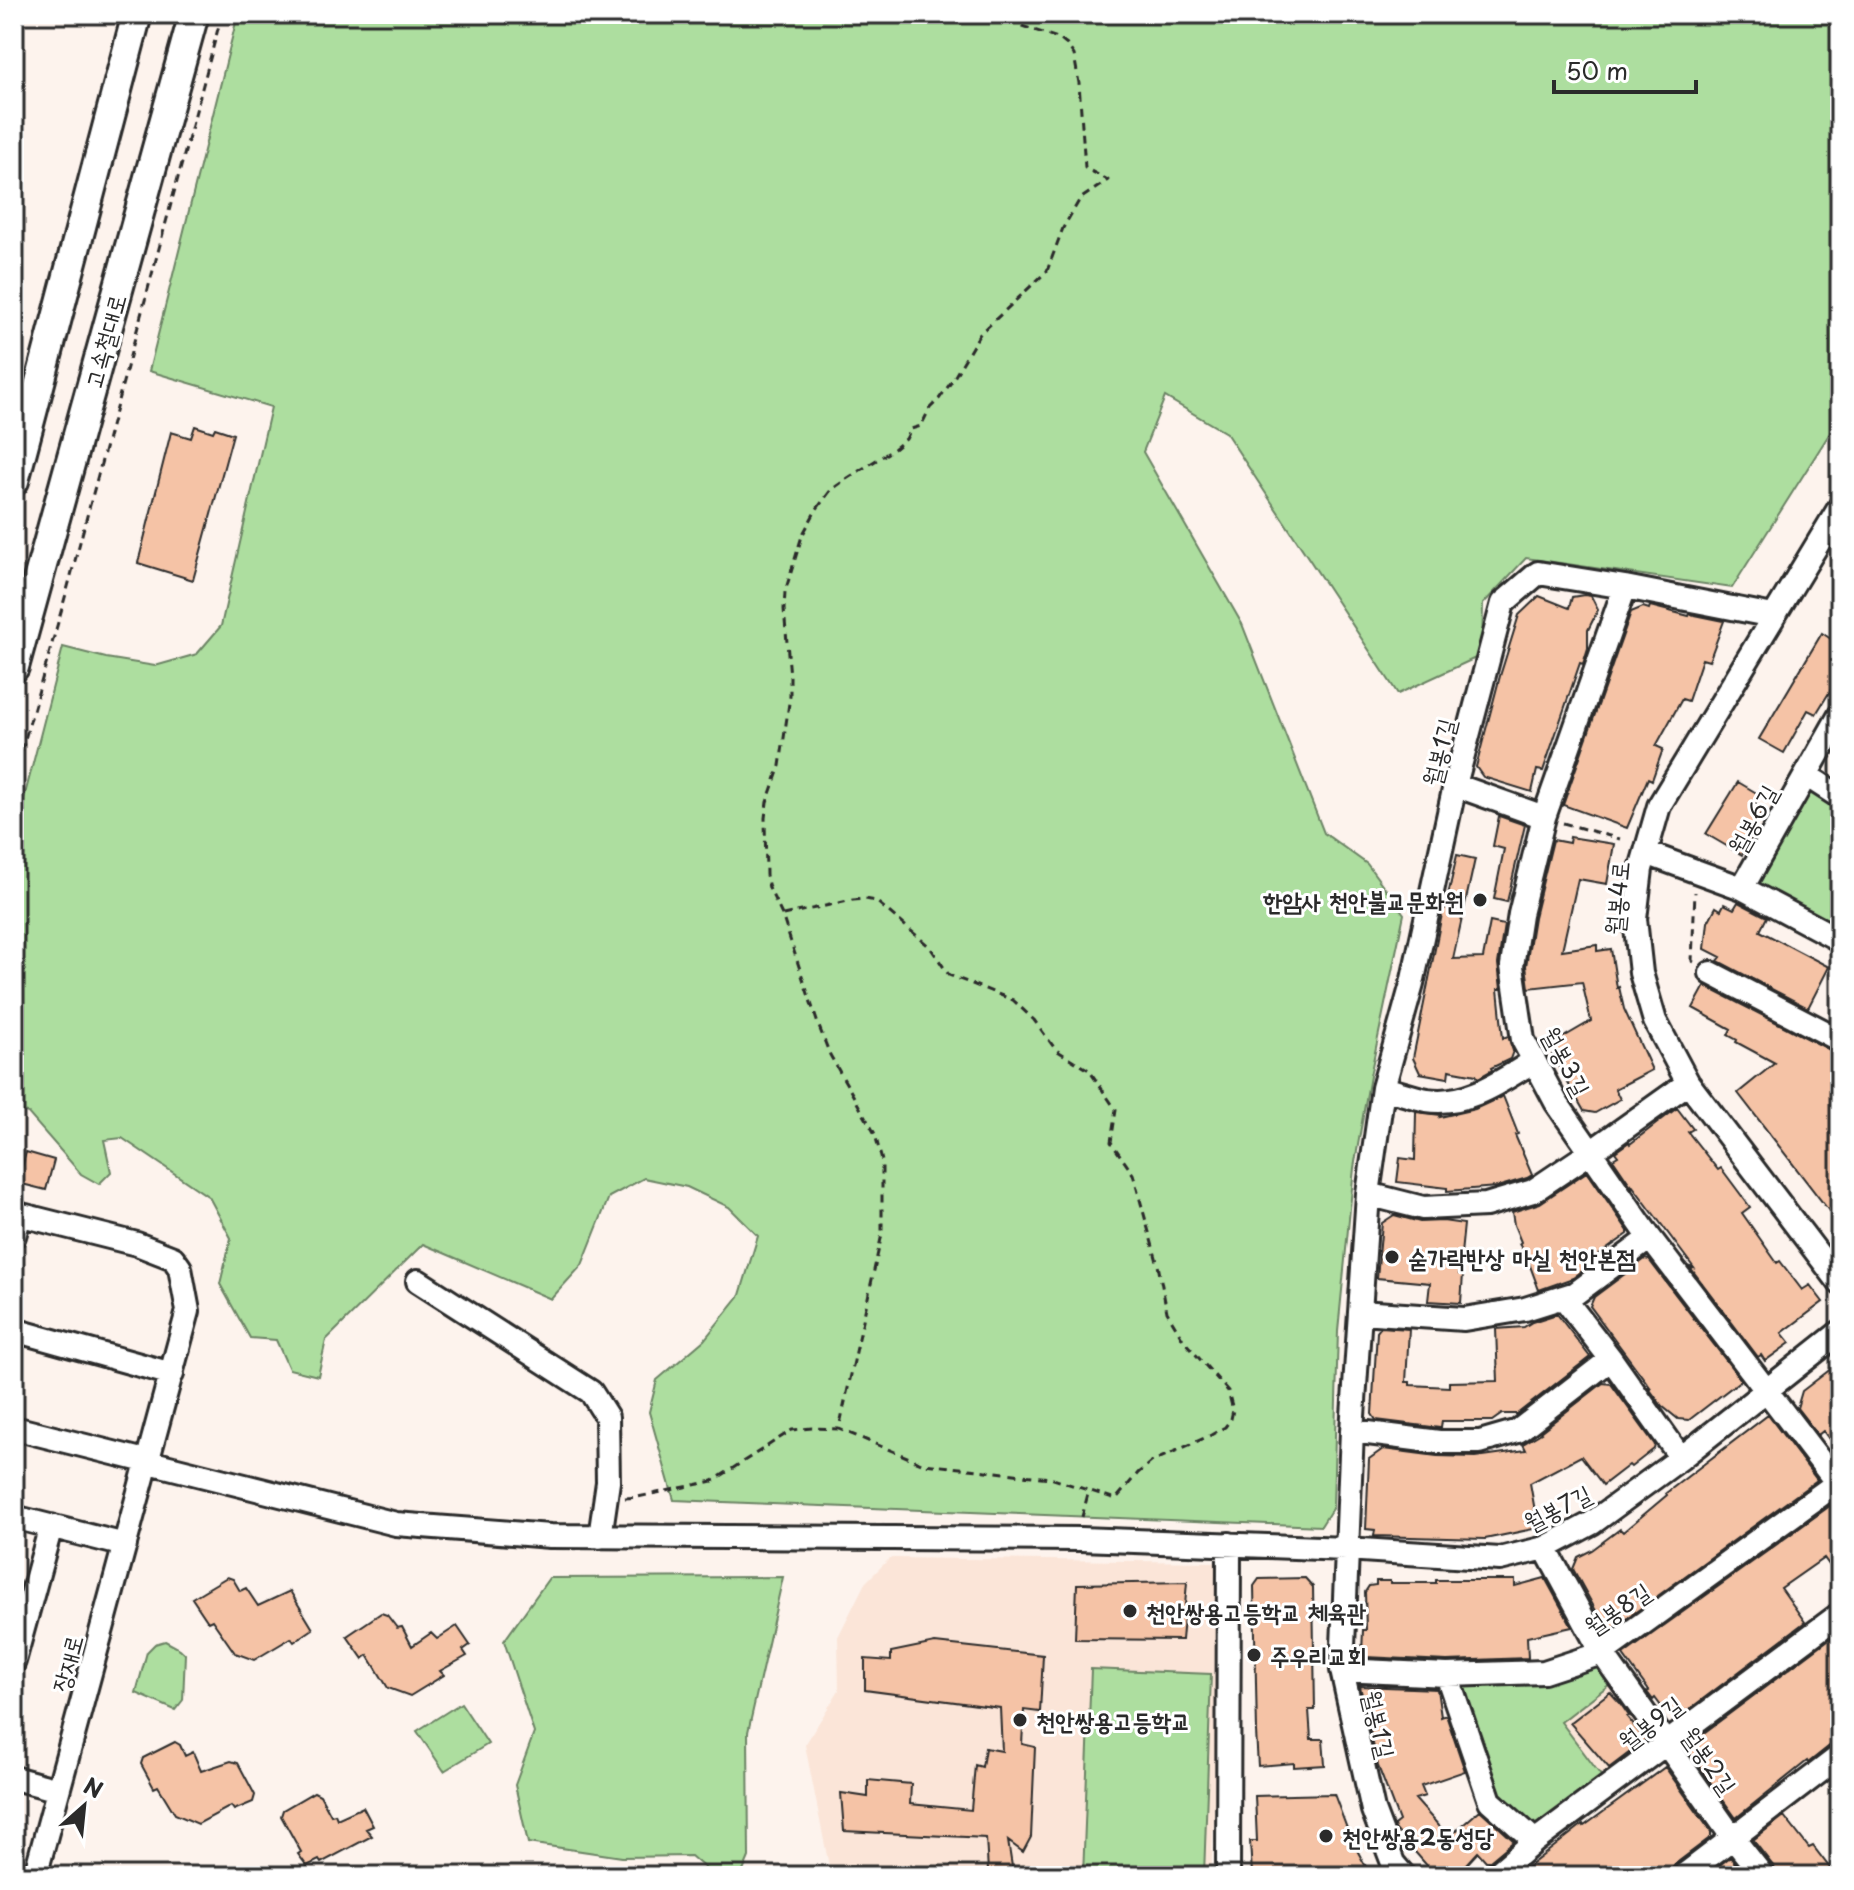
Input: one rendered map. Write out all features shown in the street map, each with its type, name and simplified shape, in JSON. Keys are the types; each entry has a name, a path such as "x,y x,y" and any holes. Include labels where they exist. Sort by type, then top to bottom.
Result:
{"main road":[{"path":"14,481 137,14"},
{"name":"고속철대로","path":"14,667 194,14"}],"street":[{"name":"월봉4로","path":"1840,507 1659,806 1641,869 1635,919 1641,973 1655,1021 1688,1083 1840,1283"},
{"name":"월봉1길","path":"1404,1876 1393,1863 1373,1810 1342,1670 1352,1431 1368,1194 1383,1088 1412,984 1455,785 1503,603 1538,573 1773,616"},
{"name":"월봉3길","path":"1625,587 1544,817 1520,914 1512,966 1523,1040 1556,1102 1650,1238 1839,1485"},
{"name":"월봉6길","path":"1742,888 1840,715"},
{"name":"월봉6길","path":"1806,775 1840,797"},
{"path":"1455,785 1544,817"},
{"name":"월봉6길","path":"1646,853 1742,888 1836,938 1840,937"},
{"path":"1711,973 1840,1040"},
{"path":"1383,1088 1429,1100 1463,1099 1497,1084 1534,1061"},
{"path":"1368,1194 1423,1208 1486,1205 1533,1191 1688,1083"},
{"name":"장재로","path":"16,1221 137,1244 173,1258 180,1268 188,1311 35,1876"},
{"path":"1360,1312 1464,1319 1525,1309 1576,1293 1650,1238"},
{"path":"418,1281 591,1392 607,1417 608,1482 600,1537"},
{"path":"1563,1297 1681,1458"},
{"path":"14,1330 172,1374"},
{"name":"월봉7길","path":"148,1463 396,1524 550,1536 1081,1539 1346,1549 1500,1559 1545,1548 1592,1523 1681,1458 1840,1332"},
{"path":"1352,1431 1439,1442 1480,1442 1518,1431 1611,1359"},
{"path":"14,1428 148,1463"},
{"name":"월봉8길","path":"1342,1670 1447,1675 1544,1672 1602,1653 1839,1485"},
{"path":"14,1517 125,1545"},
{"path":"14,1661 51,1526"},
{"path":"1228,1876 1229,1544"},
{"name":"월봉2길","path":"1545,1548 1602,1653 1763,1876"},
{"name":"월봉9길","path":"1494,1876 1535,1841 1840,1614"},
{"path":"1447,1675 1490,1801 1535,1841"},
{"path":"1683,1876 1840,1756"},
{"path":"14,1778 58,1790"}],"path":[{"path":"14,778 222,14"},
{"path":"839,1429 882,1234 882,1161 875,1134 830,1055 766,875 767,802 780,766 790,696 785,592 802,536 831,490 894,449 906,439 911,429 921,426 979,335 1047,271 1063,228 1080,199 1108,180 1085,168 1074,55 1058,38 1022,26 1009,14"},
{"path":"14,244 22,246"},
{"path":"1544,817 1620,839"},
{"path":"1699,872 1695,892 1692,961 1711,973"},
{"path":"606,1497 638,1497 713,1481 792,1430 812,1428 839,1429 924,1464 1050,1478 1116,1499 1151,1462 1211,1435 1225,1427 1231,1419 1233,1410 1228,1391 1184,1341 1167,1312 1158,1265 1133,1174 1111,1142 1116,1110 1089,1070 1056,1050 1034,1020 1013,1000 949,975 930,947 876,901 853,900 782,915"},
{"path":"1081,1539 1080,1525 1089,1490"}],"shaded area":[{"name":"천안쌍용고등학교","path":"890,1558 1215,1562 1220,1696 1211,1876 831,1876 805,1745 839,1690 838,1637 865,1583"},
{"path":"1614,1681 1650,1733 1646,1746 1605,1781 1560,1722"}],"green space":[{"path":"238,14 1840,14 1840,417 1732,588 1526,558 1483,604 1482,655 1398,694 1226,433 1165,397 1143,452 1242,624 1324,833 1367,864 1404,914 1354,1168 1338,1331 1333,1507 1321,1526 674,1500 649,1412 657,1380 704,1340 740,1295 758,1236 729,1207 687,1187 644,1178 609,1197 582,1265 551,1299 423,1244 326,1340 318,1376 289,1369 276,1340 250,1338 220,1284 231,1238 209,1197 122,1138 104,1140 111,1172 99,1184 81,1174 28,1113 14,1108 14,837 63,647 155,666 197,654 221,626 271,407 149,371"},
{"path":"1815,792 1840,808 1840,924 1837,925 1763,888 1758,876 1806,795"},
{"path":"783,1577 748,1732 749,1857 741,1876 714,1876 691,1856 622,1857 528,1843 515,1785 534,1733 504,1641 549,1578"},
{"path":"165,1641 185,1654 183,1700 175,1710 136,1693 147,1652 155,1644"},
{"path":"1598,1659 1614,1681 1561,1722 1605,1781 1545,1825 1524,1823 1494,1797 1458,1686"},
{"path":"1091,1669 1211,1674 1204,1876 1083,1876"},
{"path":"461,1703 488,1744 444,1771 417,1731"}],"building":[{"path":"195,426 233,434 193,580 138,563 171,432 191,438"},
{"path":"1539,596 1569,608 1572,597 1591,596 1598,610 1588,630 1588,648 1543,771 1537,770 1532,792 1483,777 1476,767 1519,615"},
{"path":"1650,606 1724,621 1709,661 1702,659 1688,701 1682,699 1656,746 1663,749 1652,780 1648,778 1627,828 1563,805 1631,612 1643,607 1649,609"},
{"path":"1822,633 1840,645 1840,675 1816,714 1808,710 1784,753 1759,739"},
{"path":"1738,782 1760,795 1755,804 1764,809 1742,855 1706,834"},
{"path":"1499,816 1525,825 1507,902 1494,899 1504,849 1493,846"},
{"path":"1570,837 1614,844 1607,884 1578,879 1562,950 1597,945 1597,951 1611,949 1624,1009 1652,1070 1615,1089 1620,1099 1595,1113 1584,1111 1552,1055 1555,1053 1550,1045 1591,1021 1582,982 1529,988 1526,966 1534,917 1553,840 1569,843"},
{"path":"1457,855 1475,859 1453,959 1483,958 1490,922 1504,925 1498,964 1501,989 1498,989 1503,1038 1508,1036 1513,1051 1510,1059 1478,1078 1449,1070 1448,1078 1420,1073 1413,1058"},
{"path":"1738,902 1767,917 1760,931 1829,967 1808,1008 1718,961 1721,957 1705,949 1708,922 1716,907 1721,910 1724,904 1734,909"},
{"path":"1705,986 1840,1054 1840,1225 1738,1093 1775,1063 1736,1042 1728,1035 1731,1029 1693,1008"},
{"path":"1503,1096 1532,1175 1497,1187 1447,1191 1447,1188 1397,1182 1400,1158 1415,1160 1416,1112 1440,1117 1475,1109"},
{"path":"1677,1108 1693,1129 1688,1132 1718,1170 1721,1168 1750,1207 1742,1213 1777,1263 1780,1261 1802,1290 1810,1285 1823,1302 1782,1333 1790,1343 1765,1361 1761,1355 1758,1357 1690,1267 1694,1268 1613,1159 1618,1156 1615,1152"},
{"path":"26,1152 54,1160 46,1190 18,1183"},
{"path":"1588,1173 1628,1234 1573,1278 1539,1290 1519,1244 1512,1212 1540,1203"},
{"path":"1394,1215 1420,1222 1464,1224 1459,1274 1463,1274 1461,1303 1428,1301 1430,1283 1377,1278 1382,1223"},
{"path":"1645,1259 1649,1260 1741,1380 1689,1420 1678,1419 1662,1406 1590,1306 1594,1297"},
{"path":"1557,1314 1590,1357 1517,1414 1502,1414 1492,1421 1442,1421 1440,1428 1376,1420 1372,1414 1377,1332 1381,1327 1409,1329 1406,1382 1410,1385 1449,1387 1449,1382 1498,1381 1496,1329 1524,1327"},
{"path":"1840,1362 1840,1454 1823,1431 1818,1435 1797,1408 1802,1391"},
{"path":"1603,1383 1611,1384 1655,1445 1654,1449 1603,1485 1581,1456 1530,1483 1538,1528 1485,1539 1374,1536 1375,1530 1366,1529 1369,1459 1383,1449 1476,1457 1526,1450 1523,1444"},
{"path":"1768,1415 1817,1480 1611,1630 1606,1629 1573,1569 1578,1557 1620,1529 1623,1532 1666,1493"},
{"path":"1840,1502 1840,1580 1824,1558 1781,1588 1805,1622 1683,1714 1664,1710 1647,1692 1623,1655 1834,1503"},
{"path":"227,1577 233,1579 240,1591 246,1588 258,1606 290,1591 313,1629 294,1642 291,1638 254,1660 235,1653 192,1598"},
{"path":"1305,1578 1313,1587 1315,1710 1309,1710 1311,1739 1323,1739 1325,1765 1294,1767 1294,1763 1258,1766 1254,1586 1259,1579"},
{"path":"1545,1578 1572,1627 1527,1637 1528,1658 1447,1661 1366,1657 1362,1653 1363,1630 1366,1630 1365,1592 1369,1586 1376,1585 1376,1581 1436,1583 1436,1580 1515,1580 1515,1586"},
{"name":"천안쌍용고등학교 체육관","path":"1187,1582 1182,1640 1075,1639 1077,1584"},
{"path":"381,1613 387,1615 397,1628 402,1627 412,1646 431,1633 437,1639 457,1626 470,1645 463,1650 467,1656 440,1671 444,1675 410,1696 388,1688 368,1655 363,1659 347,1636"},
{"path":"1840,1631 1840,1742 1807,1761 1736,1818 1685,1747"},
{"path":"935,1643 1043,1655 1040,1712 1024,1710 1022,1744 1035,1747 1031,1837 1023,1852 1008,1841 1013,1873 988,1871 986,1838 844,1831 841,1793 868,1797 868,1780 911,1784 910,1804 971,1810 975,1765 982,1767 985,1748 1002,1751 1000,1708 865,1690 865,1659 891,1661 891,1652"},
{"path":"1360,1686 1437,1689 1441,1717 1446,1715 1465,1771 1421,1786 1425,1796 1415,1799 1449,1837 1480,1810 1514,1841 1490,1861 1478,1852 1456,1876 1436,1876 1395,1829 1394,1825 1399,1821 1378,1766"},
{"path":"1610,1692 1646,1740 1609,1768 1570,1723"},
{"path":"175,1742 185,1756 193,1752 201,1771 231,1761 238,1763 255,1795 253,1802 234,1810 231,1806 198,1824 175,1814 158,1786 154,1788 141,1764 143,1758"},
{"path":"1665,1767 1711,1832 1711,1837 1674,1865 1669,1876 1534,1876 1528,1867"},
{"path":"314,1792 320,1795 331,1815 335,1814 337,1819 363,1807 373,1826 366,1829 372,1836 321,1863 319,1860 307,1866 298,1854 301,1852 281,1816 283,1810"},
{"name":"천안쌍용2동성당","path":"1334,1794 1351,1839 1371,1876 1304,1876 1304,1871 1252,1874 1250,1841 1257,1841 1255,1796"},
{"path":"1784,1816 1836,1876 1777,1876 1774,1867 1753,1840"},
{"path":"1730,1857 1745,1876 1706,1876"}],"place":[{"name":"한암사 천안불교문화원","path":"1480,900"},
{"name":"숟가락반상 마실 천안본점","path":"1392,1257"},
{"name":"천안쌍용고등학교 체육관","path":"1130,1611"},
{"name":"주우리교회","path":"1254,1655"},
{"name":"천안쌍용고등학교","path":"1020,1720"},
{"name":"천안쌍용2동성당","path":"1326,1836"}]}
